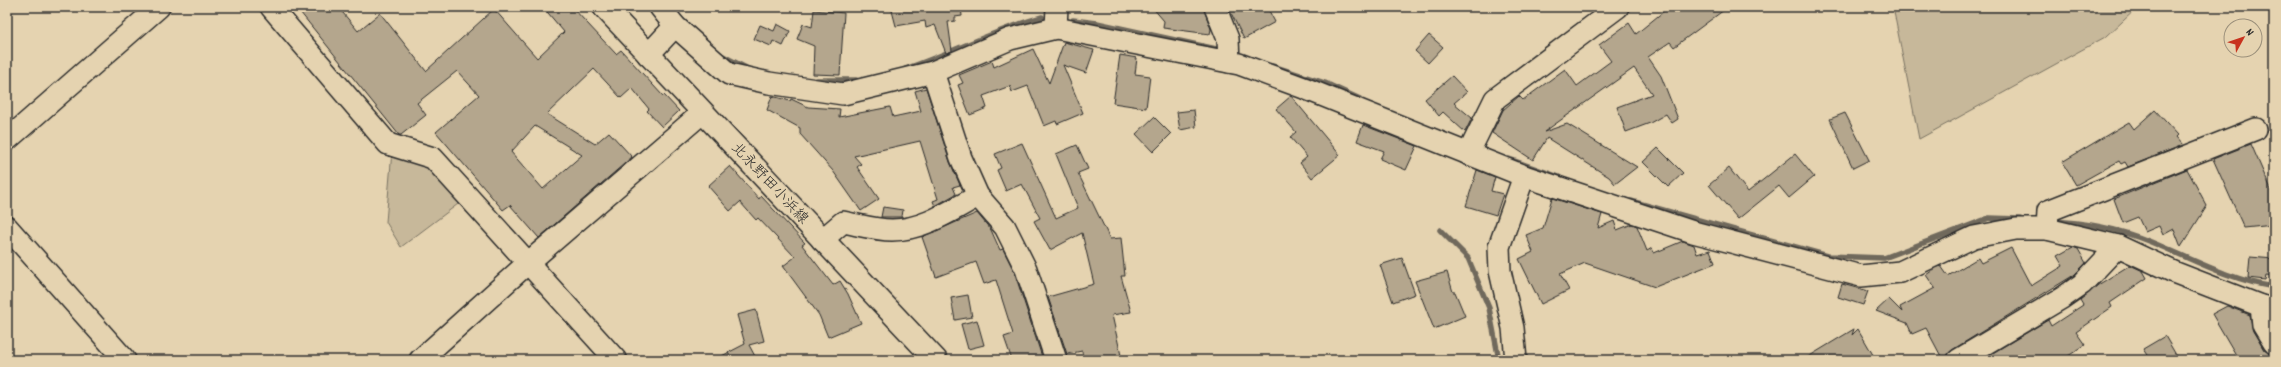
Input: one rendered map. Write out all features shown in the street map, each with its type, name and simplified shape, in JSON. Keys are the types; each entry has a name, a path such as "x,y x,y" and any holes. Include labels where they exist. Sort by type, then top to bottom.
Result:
{"main road":[{"name":"北永野田小浜線","path":"604,7 702,113 936,360"}],"street":[{"path":"7,140 158,7"},
{"path":"271,7 388,144 433,158 529,262 616,360"},
{"path":"660,7 675,26 730,74 769,84 843,94 933,72 1010,38 1056,28 1229,62 1304,88 1524,176 1693,232 1861,276 1900,272 1974,237 2016,229 2047,229 2118,246 2176,274 2268,308 2263,325 2274,343"},
{"path":"1056,28 1057,7"},
{"path":"1215,7 1228,38 1229,62"},
{"path":"1468,154 1495,99 1618,7"},
{"path":"648,55 675,26"},
{"path":"933,72 961,158 978,196 1005,227 1026,270 1056,360"},
{"path":"420,360 529,262 702,113"},
{"path":"2047,229 2048,211 2256,129"},
{"path":"1516,360 1513,328 1500,271 1499,247 1524,176"},
{"path":"822,240 843,222 891,230 909,228 938,217 978,196"},
{"path":"7,227 126,360"},
{"path":"1958,360 2062,298 2082,284 2118,246"}],"shaded area":[{"path":"1893,7 2138,7 2107,36 1919,139"},
{"path":"392,151 430,165 462,201 401,247 386,222"}],"building":[{"path":"296,7 338,7 358,31 380,13 426,71 494,9 537,58 564,32 543,7 572,7 616,54 621,50 663,96 664,95 679,111 662,127 647,111 649,109 632,88 621,98 594,69 547,114 595,144 609,132 632,157 539,238 510,205 503,210 436,132 479,95 457,71 417,103 426,115 399,135","holes":["535,126 582,155 543,189 511,152"]},
{"path":"891,7 961,7 962,16 955,17 955,21 948,22 952,51 946,53 935,25 926,28 925,21 896,26"},
{"path":"1152,7 1203,7 1211,29 1210,34 1163,28 1164,21"},
{"path":"1228,7 1267,7 1275,22 1244,39"},
{"path":"1669,7 1728,7 1674,47 1670,42 1648,57 1661,76 1678,119 1672,123 1666,114 1650,123 1626,132 1617,107 1652,94 1634,68 1544,132 1567,124 1637,167 1615,184 1609,177 1547,138 1533,160 1492,133 1503,110 1519,96 1523,100 1565,69 1577,86 1611,61 1599,45 1629,23 1636,34"},
{"path":"814,10 844,13 840,75 813,74 814,46 797,39 803,24 812,27"},
{"path":"777,24 790,31 783,46 773,41 771,46 754,39 760,25 774,31"},
{"path":"1429,35 1443,47 1428,63 1415,51"},
{"path":"1064,42 1094,50 1086,73 1063,65 1083,113 1057,124 1056,121 1044,126 1028,86 1012,92 1010,86 983,96 987,108 970,115 958,85 963,83 959,75 992,61 994,67 1033,49 1049,83"},
{"path":"1120,55 1137,58 1135,74 1150,76 1146,108 1113,103"},
{"path":"1452,76 1467,92 1454,103 1472,118 1465,132 1443,112 1439,116 1425,99"},
{"path":"926,88 950,162 960,185 953,187 956,194 935,206 933,201 938,199 920,141 854,156 861,164 857,167 879,199 861,211 833,171 800,134 800,128 767,110 772,96 790,101 791,99 808,107 840,109 839,117 890,107 893,117 921,111 915,91"},
{"path":"1291,96 1340,155 1312,178 1300,163 1307,157 1290,137 1296,132 1276,109"},
{"path":"1194,110 1196,127 1180,130 1177,112"},
{"path":"2155,110 2178,135 2176,137 2183,145 2128,167 2125,162 2121,164 2119,161 2076,185 2062,162 2129,122 2134,129"},
{"path":"1845,113 1869,160 1853,168 1830,119"},
{"path":"1154,117 1171,134 1153,152 1136,134"},
{"path":"1363,125 1417,146 1406,170 1380,159 1384,151 1357,141"},
{"path":"1022,143 1056,218 1078,208 1056,154 1077,145 1088,169 1078,173 1110,239 1121,238 1125,276 1121,276 1131,312 1112,315 1122,360 1083,360 1082,351 1067,354 1048,297 1094,284 1082,233 1050,250 1034,221 1040,218 1022,184 1006,191 997,170 1001,168 995,154"},
{"path":"2251,144 2274,197 2274,225 2244,228 2213,159"},
{"path":"1658,148 1683,173 1668,187 1643,162"},
{"path":"1795,154 1814,177 1789,198 1779,186 1738,219 1709,185 1729,168 1748,192"},
{"path":"730,166 759,199 761,196 805,243 802,245 833,285 840,281 848,294 861,323 828,337 819,315 783,266 795,257 758,218 756,220 740,202 730,211 708,186"},
{"path":"2187,169 2207,206 2181,247 2174,229 2163,235 2159,226 2145,232 2138,217 2123,223 2114,199"},
{"path":"1477,170 1495,177 1491,191 1503,194 1496,215 1466,206"},
{"path":"1552,198 1602,214 1598,228 1614,221 1617,230 1632,224 1637,226 1647,251 1652,248 1654,253 1683,241 1694,245 1697,254 1710,250 1715,263 1655,287 1585,263 1560,274 1569,290 1541,304 1519,259 1533,252 1526,235 1543,228"},
{"path":"883,207 903,210 902,217 881,217"},
{"path":"977,213 991,230 1000,250 1003,249 1014,271 1043,360 1012,360 1004,337 1013,334 996,280 984,284 976,262 936,277 922,237"},
{"path":"2073,247 2078,249 2086,263 2074,275 1952,350 1946,360 1943,360 1926,328 1912,334 1907,323 1876,311 1889,299 1902,312 1900,307 1935,288 1926,275 1936,268 1941,266 1948,276 1978,258 1981,263 2011,248 2031,286 2063,266 2057,256"},
{"path":"2250,257 2274,259 2274,276 2266,275 2265,280 2248,278"},
{"path":"1402,258 1415,294 1393,302 1380,265"},
{"path":"2130,265 2143,271 2147,278 2110,303 2112,307 2076,332 2085,345 2062,360 1981,360 2048,320 2051,326 2083,305 2080,300 2098,285"},
{"path":"1447,272 1453,292 1455,292 1465,316 1434,329 1415,281"},
{"path":"1842,284 1868,291 1863,305 1838,297"},
{"path":"968,295 972,317 955,320 951,298"},
{"path":"2227,306 2250,315 2253,331 2264,350 2274,355 2274,360 2239,360 2212,314"},
{"path":"756,310 764,341 749,345 757,360 714,360 745,344 737,315"},
{"path":"977,320 984,345 968,349 961,324"},
{"path":"1854,329 1852,335 1858,329 1876,360 1803,360"},
{"path":"2165,336 2179,360 2150,360 2143,349"}],"waterway":[{"path":"905,69 1007,28 1042,17"},
{"path":"1073,20 1097,23 1221,50"},
{"path":"721,55 750,70"},
{"path":"1273,66 1325,83 1360,99"},
{"path":"817,80 856,80"},
{"path":"1509,159 1559,177"},
{"path":"1631,201 1828,256 1884,258 1989,218 2020,219"},
{"path":"2050,221 2089,225 2127,233 2227,274 2258,284 2274,287"},
{"path":"1440,230 1468,258 1489,308 1499,360"}]}
